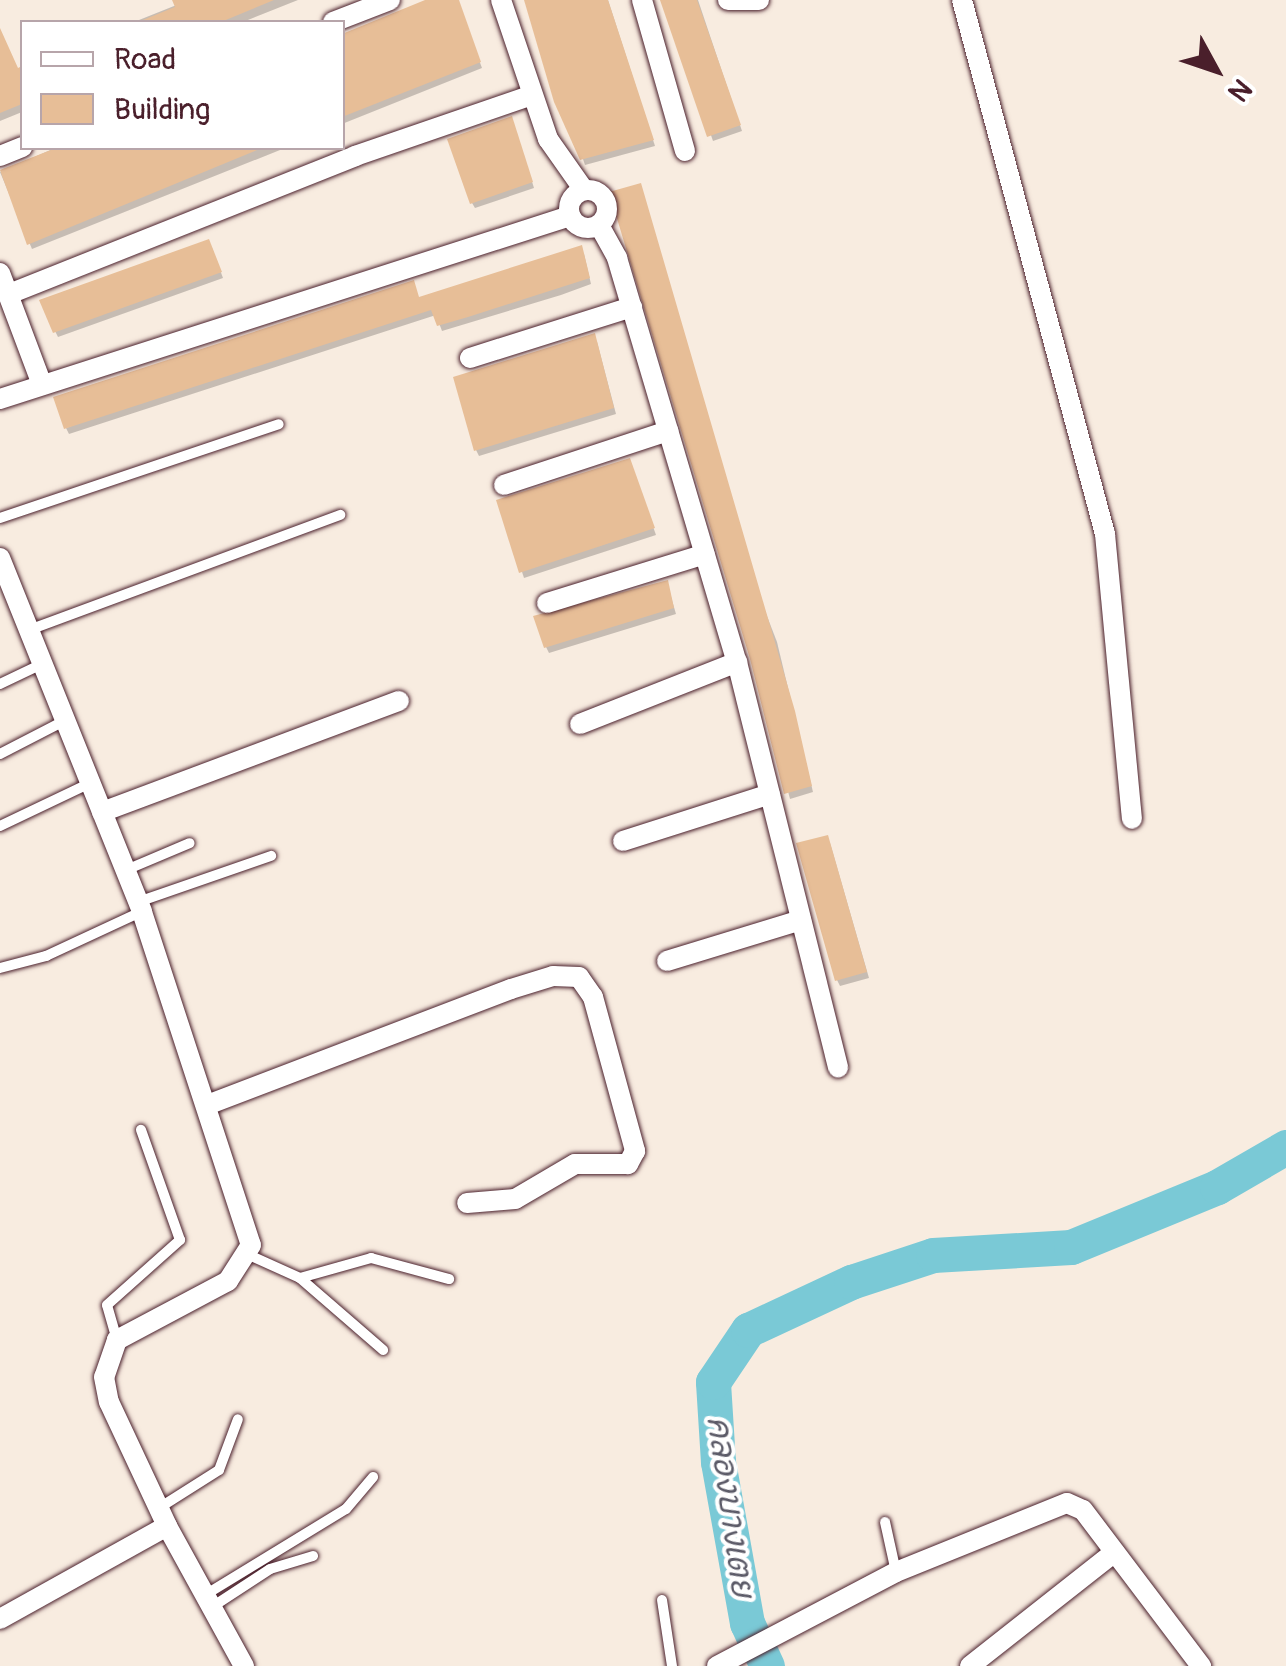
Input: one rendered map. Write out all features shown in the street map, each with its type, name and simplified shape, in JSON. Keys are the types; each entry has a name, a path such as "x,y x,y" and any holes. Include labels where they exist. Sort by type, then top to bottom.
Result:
{"street":[{"path":"338,20 390,0"},
{"path":"500,0 548,139 584,190 605,202 598,225 632,308 737,662 838,1068"},
{"path":"642,0 686,151"},
{"path":"728,0 759,0"},
{"path":"962,0 1105,534 1132,819"},
{"path":"9,294 355,156 532,95"},
{"path":"584,190 571,200 570,216 582,228 598,225"},
{"path":"0,399 41,382 570,216"},
{"path":"0,272 41,382"},
{"path":"470,358 632,308"},
{"path":"504,485 668,432"},
{"path":"547,603 705,554"},
{"path":"0,558 140,907 234,1180 249,1255 228,1281 156,1313 117,1340 104,1377 109,1402 163,1517 244,1666"},
{"path":"580,724 737,662"},
{"path":"102,812 399,701"},
{"path":"623,842 770,794"},
{"path":"667,960 801,920"},
{"path":"207,1105 511,989 553,976 579,976 593,997 635,1151 628,1164 575,1164 515,1199 467,1202"},
{"path":"716,1666 896,1572 1068,1503 1083,1510 1201,1666"},
{"path":"0,1619 163,1517"},
{"path":"970,1666 1115,1552"}],"lane":[{"path":"0,518 280,424"},
{"path":"29,630 340,515"},
{"path":"0,684 42,664"},
{"path":"0,754 65,720"},
{"path":"0,826 90,783"},
{"path":"126,870 190,843"},
{"path":"0,968 46,956 140,907 271,856"},
{"path":"117,1340 108,1305 180,1240 141,1130"},
{"path":"249,1255 300,1278 383,1350"},
{"path":"300,1278 371,1258 448,1279"},
{"path":"163,1517 219,1470 238,1418"},
{"path":"208,1601 346,1510 373,1478"},
{"path":"885,1522 896,1572"},
{"path":"208,1601 270,1569 313,1556"},
{"path":"662,1600 672,1666"}],"building":[{"path":"172,0 274,0 226,20 143,20 175,7"},
{"path":"425,0 459,0 481,62 345,116 345,33"},
{"path":"524,0 608,0 654,140 580,160 554,102"},
{"path":"660,0 697,0 741,125 707,137"},
{"path":"0,28 20,67 20,105 0,113"},
{"path":"512,116 533,182 470,204 447,139"},
{"path":"51,150 257,150 27,245 0,170"},
{"path":"641,183 795,711 812,786 784,794 750,659 609,192"},
{"path":"209,239 222,272 53,333 39,300"},
{"path":"582,245 590,278 437,326 431,310 64,429 53,397 414,280 419,297"},
{"path":"595,333 614,408 474,451 453,377"},
{"path":"630,458 655,528 519,573 496,500"},
{"path":"668,580 674,608 544,648 533,616"},
{"path":"828,835 867,972 835,981 796,843"}],"waterway":[{"name":"คลองบางเตย","path":"767,1666 747,1623 718,1462 713,1382 748,1330 851,1282 933,1255 1071,1247 1217,1187 1286,1147"}]}
